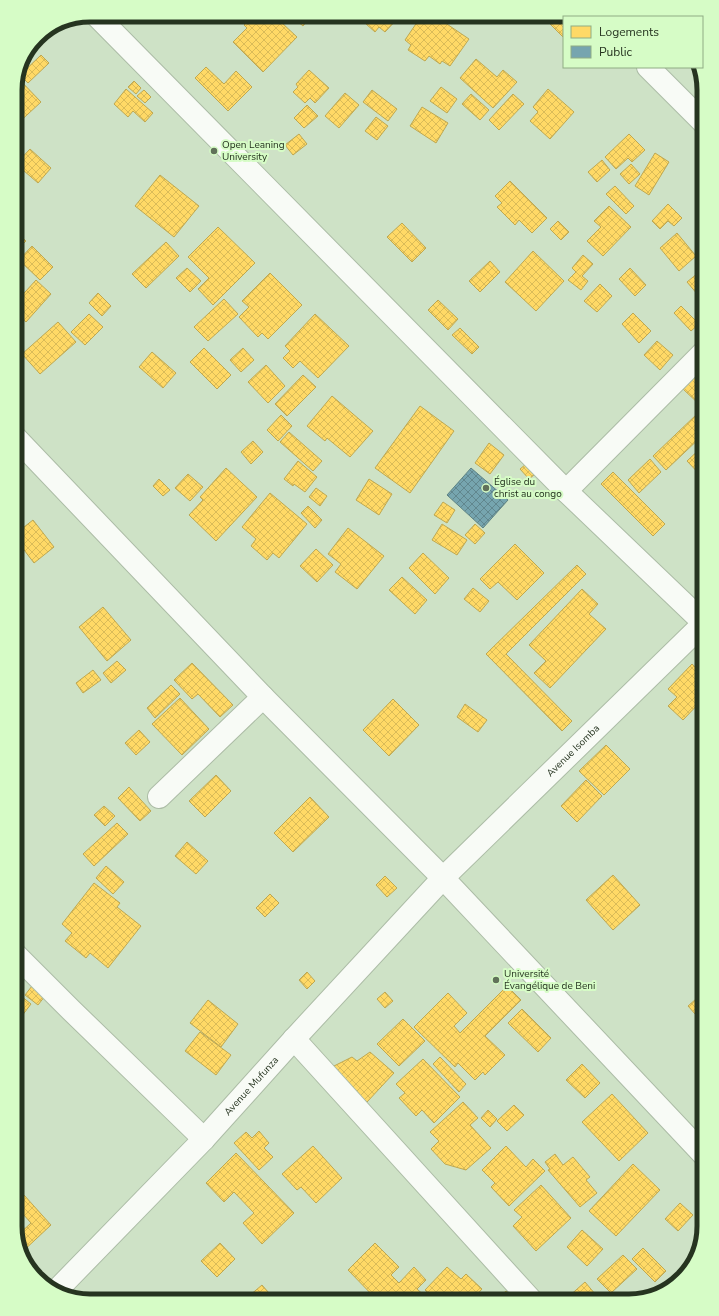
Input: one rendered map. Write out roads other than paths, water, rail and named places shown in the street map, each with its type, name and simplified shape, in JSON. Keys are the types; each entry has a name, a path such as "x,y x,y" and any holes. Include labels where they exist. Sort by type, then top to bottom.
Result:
{"street":[{"path":"103,22 566,491 697,616"},
{"path":"649,68 697,116"},
{"path":"566,491 697,359"},
{"path":"22,445 263,697 443,878 697,1148"},
{"name":"Avenue Isomba","path":"443,878 697,630"},
{"path":"159,797 263,697"},
{"name":"Avenue Mufunza","path":"60,1287 204,1139 443,878"},
{"path":"22,961 204,1139"},
{"path":"294,1039 526,1294"}],"place":[{"name":"Open Leaning University","path":"214,151"},
{"name":"Église du christ au congo","path":"486,488"},
{"name":"Université Évangélique de Beni","path":"496,980"}]}
